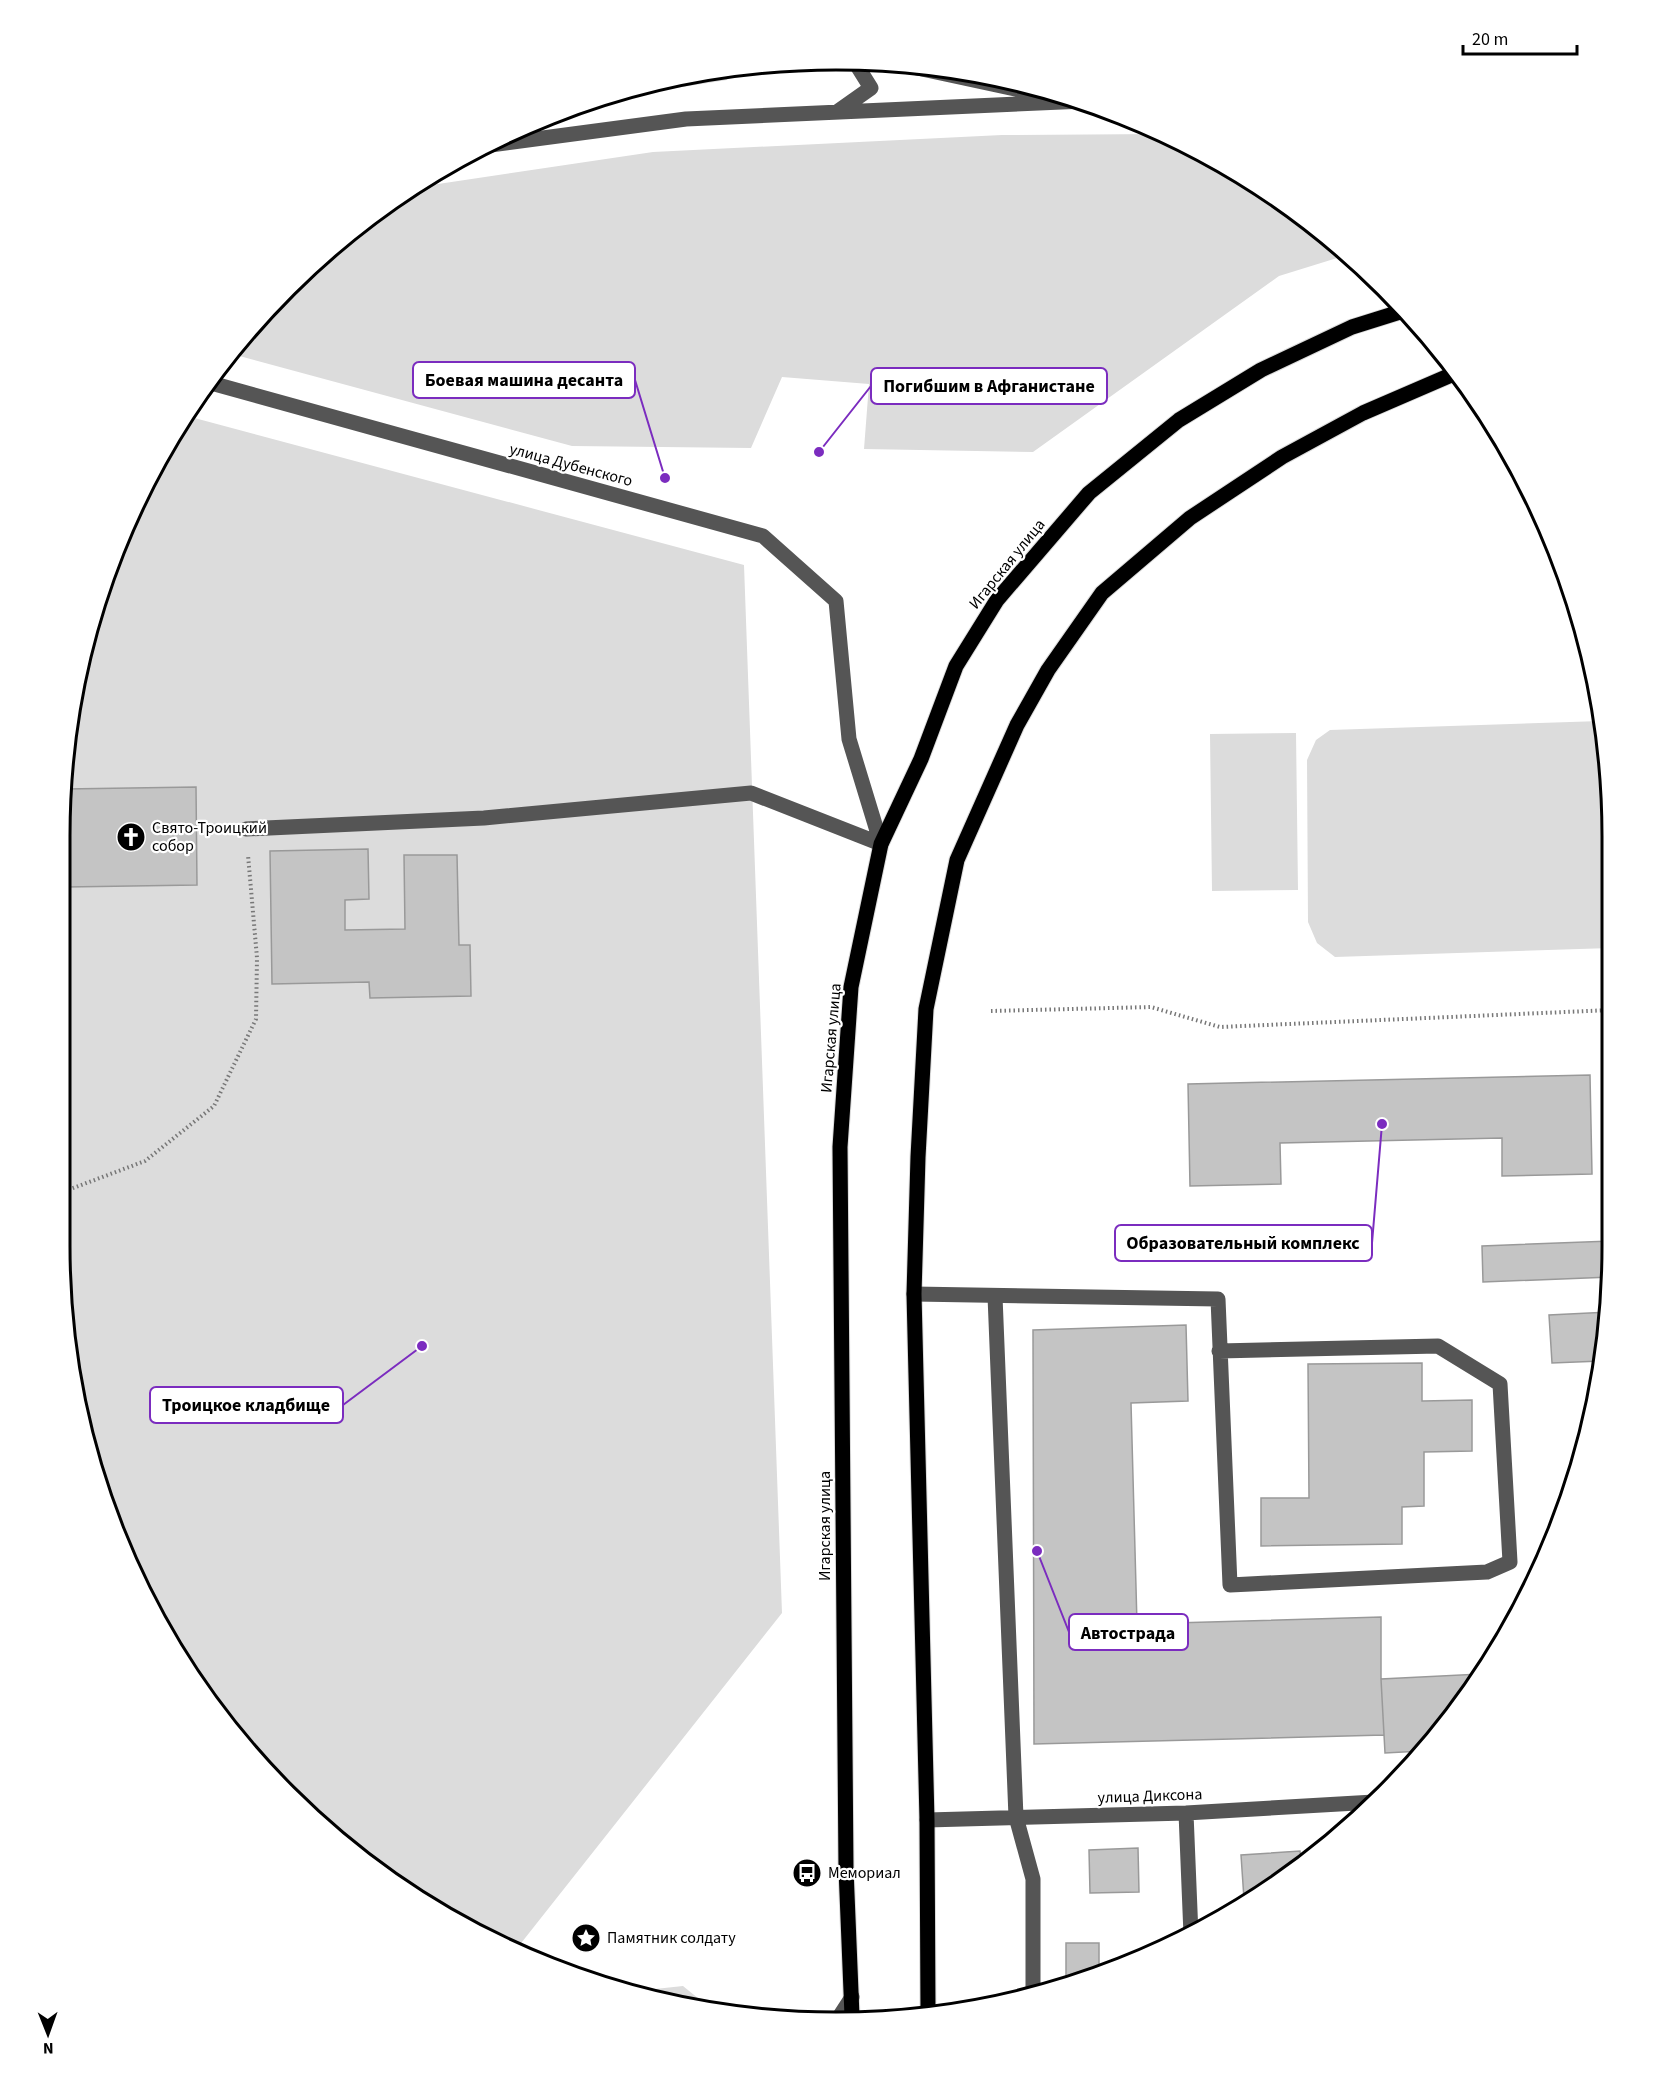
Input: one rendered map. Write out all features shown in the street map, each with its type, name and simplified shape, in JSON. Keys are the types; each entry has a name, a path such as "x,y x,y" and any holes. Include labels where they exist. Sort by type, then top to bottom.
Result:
{"main road":[{"name":"Игарская улица","path":"852,2011 846,1869 840,1147 852,987 881,844 921,759 956,666 997,600 1089,493 1179,420 1261,370 1352,327 1395,313"},
{"path":"928,2006 927,1820 914,1294 926,1009 957,860 1017,725 1048,670 1102,593 1190,518 1282,457 1363,413 1448,376"}],"street":[{"path":"837,112 872,88 861,71"},
{"path":"514,142 686,119 1052,102"},
{"name":"улица Дубенского","path":"218,385 763,537 836,602 849,739 881,844"},
{"path":"246,829 484,818 751,793 881,844"},
{"path":"914,1294 1218,1299 1219,1351 1230,1585 1487,1572 1510,1562 1500,1384 1438,1346 1219,1351"},
{"path":"995,1296 1016,1817 1033,1880 1033,1985"},
{"name":"улица Диксона","path":"927,1820 1185,1813 1361,1803"},
{"path":"1185,1813 1190,1925"},
{"path":"843,2012 852,1997"}],"path":[{"path":"70,1189 145,1161 214,1106 242,1052 256,1019 257,958 246,829"},
{"path":"991,1011 1151,1007 1220,1027 1602,1010"}],"shaded area":[{"path":"727,79 727,80 673,88"},
{"path":"1142,134 1220,173 1303,229 1338,258 1279,276 1033,452 864,449 869,384 782,377 751,448 572,446 240,356 295,295 331,261 370,229 436,184 653,152 1002,135"},
{"path":"195,418 744,565 782,1613 521,1943 453,1909 411,1882 370,1853 295,1787 229,1712 173,1628 149,1584 111,1492 85,1395 77,1345 70,1246 70,836 72,786 85,687 111,590 149,498 173,453"},
{"path":"1593,721 1601,786 1602,948 1335,957 1317,943 1308,922 1307,760 1316,740 1330,730"},
{"path":"1296,733 1298,890 1212,891 1210,734"},
{"path":"683,1986 699,1999 687,1997 655,1989"}],"building":[{"name":"Свято-Троицкий собор","path":"196,787 197,885 70,887 72,789"},
{"path":"368,849 369,899 345,900 345,930 405,929 404,855 457,855 459,945 470,945 471,996 370,998 369,982 272,984 270,851"},
{"path":"1590,1075 1592,1174 1502,1176 1502,1138 1280,1143 1281,1184 1190,1186 1188,1084"},
{"path":"1602,1241 1601,1277 1483,1282 1482,1246"},
{"path":"1599,1312 1593,1361 1552,1363 1549,1315"},
{"path":"1186,1325 1188,1401 1131,1403 1137,1624 1381,1617 1384,1735 1034,1744 1033,1330"},
{"path":"1422,1363 1422,1401 1472,1400 1472,1451 1424,1452 1424,1506 1402,1507 1402,1544 1261,1546 1261,1498 1309,1498 1308,1364"},
{"path":"1471,1674 1411,1752 1385,1753 1381,1679"},
{"path":"1138,1848 1139,1892 1090,1893 1089,1850"},
{"path":"1300,1851 1300,1855 1244,1894 1241,1855"},
{"path":"1066,1943 1099,1943 1099,1965 1066,1976"}],"place":[{"name":"Погибшим в Афганистане","path":"819,452"},
{"name":"Боевая машина десанта","path":"665,478"},
{"name":"Свято-Троицкий собор","path":"131,837"},
{"name":"Образовательный комплекс","path":"1382,1124"},
{"name":"Троицкое кладбище","path":"422,1346"},
{"name":"Автострада","path":"1037,1551"},
{"name":"Мемориал","path":"807,1873"},
{"name":"Памятник солдату","path":"586,1938"}]}
